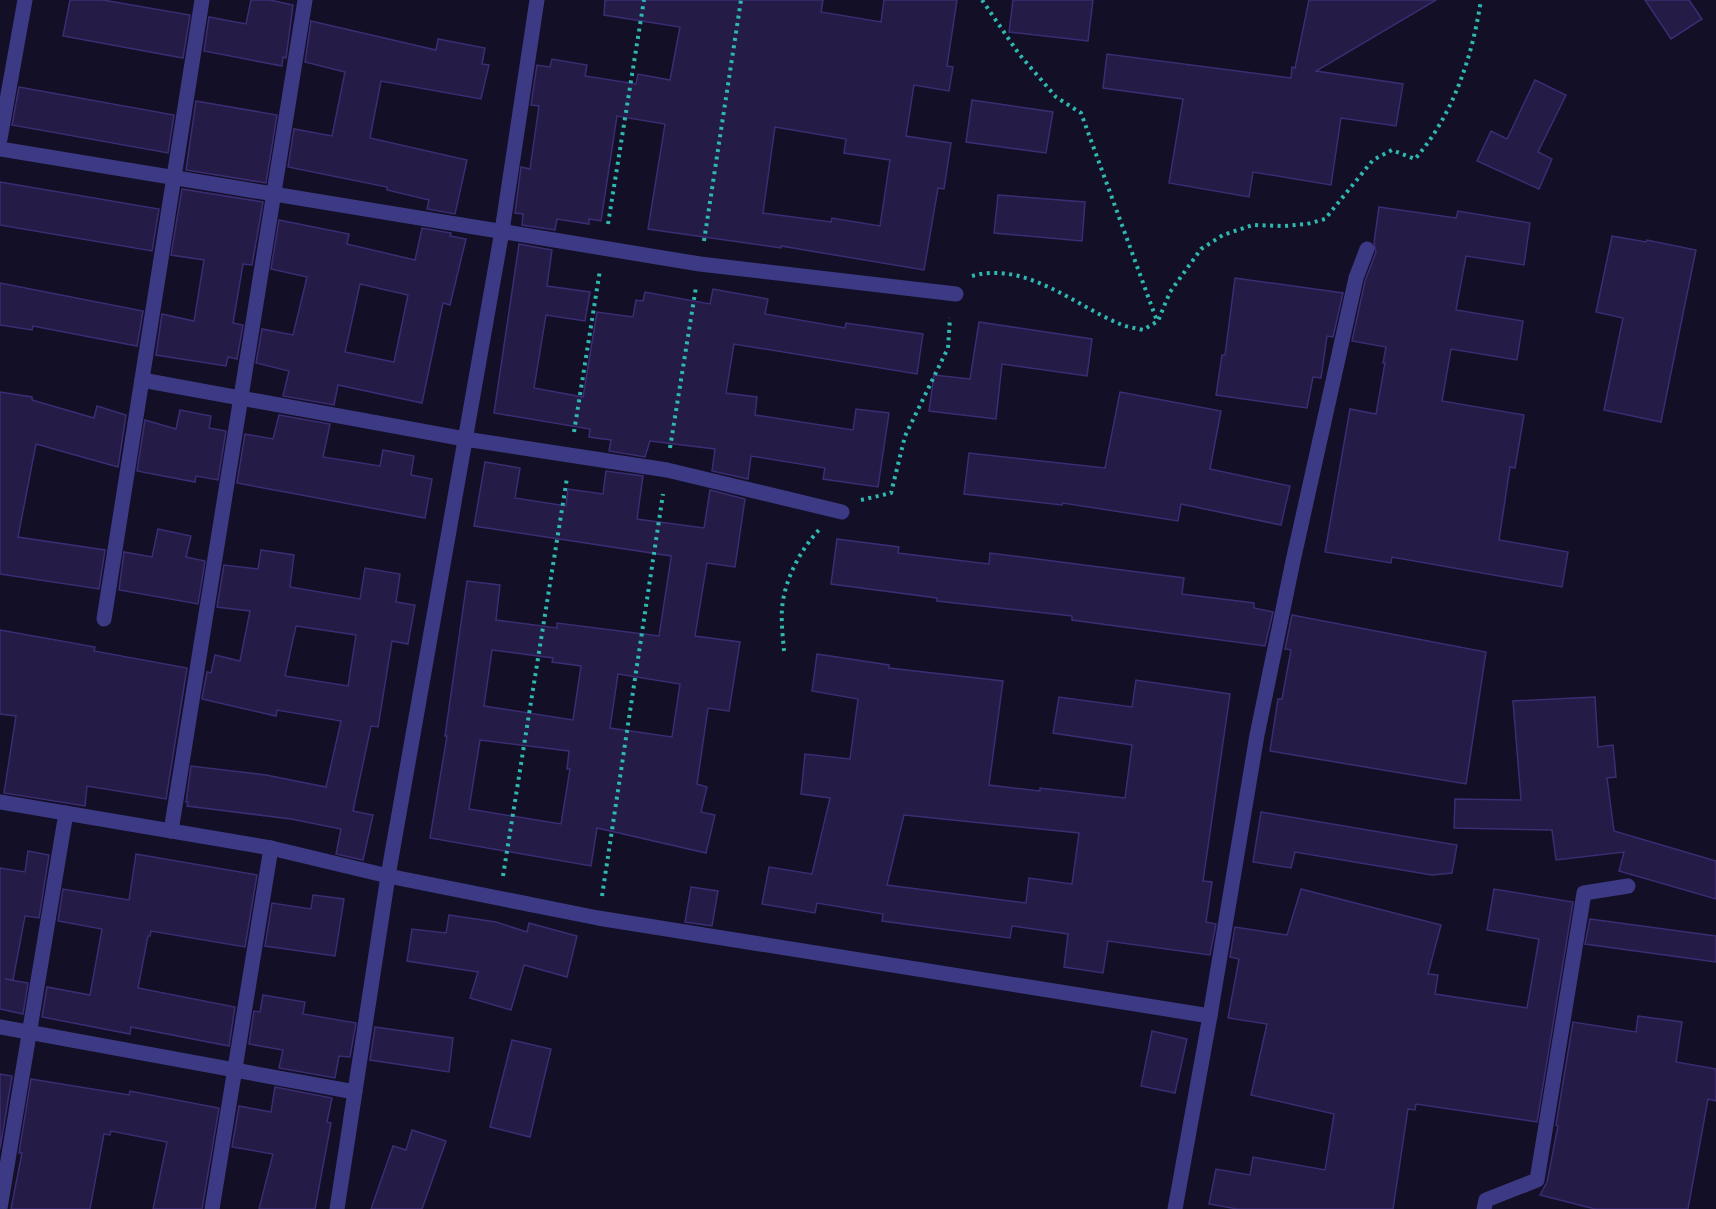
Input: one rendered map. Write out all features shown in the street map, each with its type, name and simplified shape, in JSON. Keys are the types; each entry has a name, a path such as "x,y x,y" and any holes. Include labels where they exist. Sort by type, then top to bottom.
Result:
{"street":[{"path":"0,139 25,0"},
{"path":"104,619 202,0"},
{"path":"171,831 305,0"},
{"path":"337,1209 388,876 502,231 537,0"},
{"path":"0,149 700,264 956,294"},
{"path":"1175,1209 1257,735 1356,279 1367,249"},
{"path":"142,380 465,439 667,470 842,512"},
{"path":"0,802 271,848 388,876 598,918 1210,1016"},
{"path":"0,1208 66,813"},
{"path":"212,1209 271,848"},
{"path":"1484,1209 1486,1200 1537,1180 1584,893 1628,886"},
{"path":"0,1027 355,1092"}],"path":[{"path":"982,0 1019,54 1056,97 1081,113 1158,321"},
{"path":"784,651 782,608 799,556 823,525 865,497 891,493 905,436 948,348 950,315 956,294 968,277 982,273 1034,280 1121,325 1143,330 1158,321 1170,292 1201,249 1222,235 1253,225 1284,226 1307,224 1325,219 1373,160 1392,150 1414,159 1430,141 1453,100 1473,41 1481,0"}],"building":[{"path":"70,0 103,0 190,15 183,58 63,36"},
{"path":"251,0 270,0 293,5 286,58 283,57 282,66 204,51 209,17 246,24"},
{"path":"605,0 823,0 821,12 881,22 884,0 957,0 947,66 953,67 949,91 914,85 906,136 951,143 944,189 938,188 924,270 781,246 781,248 648,229 665,124 617,116 601,221 589,219 589,224 557,219 555,230 522,225 523,214 515,213 521,167 530,169 539,106 531,105 537,65 550,67 552,59 587,65 585,76 636,84 638,74 670,80 680,27 604,15","holes":["775,127 846,139 844,153 890,160 880,226 832,218 831,222 763,213"]},
{"path":"1013,0 1093,0 1088,41 1009,32"},
{"path":"1309,0 1436,0 1316,71 1403,84 1396,126 1341,118 1331,185 1253,172 1249,197 1169,183 1183,99 1103,88 1107,54 1291,78"},
{"path":"1645,0 1689,0 1702,19 1671,39"},
{"path":"311,21 436,50 438,39 485,48 482,64 489,65 481,99 381,81 370,138 467,160 455,214 427,209 429,200 387,190 387,187 288,167 294,129 332,136 345,72 305,62"},
{"path":"1535,80 1566,95 1538,152 1552,159 1539,189 1477,161 1491,131 1507,139"},
{"path":"19,87 174,115 168,153 12,125"},
{"path":"972,100 1053,112 1046,153 966,142"},
{"path":"196,101 277,115 266,183 186,170"},
{"path":"0,182 159,209 152,251 0,225"},
{"path":"182,189 263,202 252,265 243,264 233,323 243,325 237,359 228,357 226,366 156,355 162,314 194,321 204,260 171,255"},
{"path":"998,195 1085,202 1082,241 994,233"},
{"path":"1379,207 1456,218 1458,211 1530,223 1524,265 1466,256 1456,310 1523,321 1517,360 1451,349 1442,401 1524,415 1515,468 1510,467 1499,540 1568,552 1562,587 1392,557 1391,563 1325,552 1350,409 1376,414 1385,363 1383,363 1386,347 1352,341 1365,281 1376,252 1374,243"},
{"path":"279,220 349,234 347,244 415,260 422,228 451,233 450,236 466,239 450,305 443,303 422,403 338,385 334,405 283,396 289,371 256,363 262,329 293,335 307,277 271,269","holes":["360,284 408,295 394,362 345,352"]},
{"path":"1612,236 1646,242 1647,240 1696,250 1661,422 1604,410 1623,318 1596,312"},
{"path":"519,244 552,250 547,286 590,292 585,321 546,315 534,388 583,397 597,312 633,317 636,300 643,301 645,292 710,304 713,289 768,299 765,314 845,328 846,323 923,334 917,374 734,344 726,393 757,397 755,415 853,430 856,409 889,413 878,487 823,479 825,468 751,456 748,479 712,471 715,449 650,441 645,457 609,451 611,440 589,437 590,429 494,413"},
{"path":"1235,278 1343,293 1333,337 1327,336 1321,378 1313,377 1307,408 1216,395 1222,355 1225,355"},
{"path":"0,283 143,311 137,346 33,326 32,330 0,325"},
{"path":"979,322 1092,339 1087,376 1002,364 996,419 929,411 934,375 970,379"},
{"path":"0,392 32,397 32,400 94,418 97,406 126,415 118,467 36,444 18,537 105,550 99,589 0,574"},
{"path":"1120,392 1221,411 1210,469 1290,486 1281,525 1181,504 1178,521 1063,503 1062,505 964,494 969,453 1105,468"},
{"path":"180,410 211,416 209,428 226,431 218,480 196,476 195,482 137,471 145,420 176,429"},
{"path":"279,415 330,424 323,457 380,466 383,450 414,456 411,475 432,479 425,518 237,483 245,434 273,439"},
{"path":"485,462 520,468 515,498 566,506 568,489 603,494 606,471 643,476 637,519 704,528 710,490 745,499 735,567 707,563 695,636 740,642 729,711 708,708 697,784 707,787 701,812 715,815 706,853 597,828 591,866 430,838 447,736 445,736 467,581 500,585 496,620 557,628 557,623 659,636 671,558 671,556 474,526","holes":["492,650 553,658 552,662 581,666 573,720 484,706","618,674 680,684 672,737 610,728","480,740 569,751 567,769 570,769 561,824 469,809"]},
{"path":"158,529 191,536 186,557 205,561 198,604 119,590 124,552 152,557"},
{"path":"837,539 899,547 898,553 989,564 990,553 1184,578 1182,594 1254,603 1254,608 1273,612 1265,646 1072,620 1072,616 937,601 937,598 831,584"},
{"path":"261,550 294,555 290,587 360,599 365,568 400,574 396,602 415,605 408,644 392,641 378,727 371,726 353,811 373,815 363,860 336,854 341,829 291,819 187,806 191,766 266,775 326,787 341,721 277,710 276,716 202,699 207,672 211,673 215,655 240,661 250,611 217,607 224,565 258,569","holes":["296,626 356,635 348,686 285,676"]},
{"path":"1292,615 1486,652 1466,784 1270,751 1278,699 1282,699 1291,650 1285,649"},
{"path":"0,630 95,647 94,651 187,668 166,799 87,786 85,806 4,793 16,716 0,714"},
{"path":"817,654 889,665 889,668 1003,681 989,785 1040,791 1040,788 1125,798 1132,745 1053,733 1059,697 1132,707 1136,680 1230,694 1203,881 1212,882 1206,922 1216,924 1210,955 1108,941 1103,973 1064,967 1068,934 1012,926 1010,938 882,921 883,914 817,903 815,913 762,904 769,867 812,874 830,798 801,794 805,754 850,759 858,699 812,691","holes":["904,815 1079,833 1072,884 1029,878 1026,903 887,885"]},
{"path":"1595,697 1598,747 1613,745 1616,777 1607,778 1614,831 1716,861 1716,899 1619,871 1624,852 1556,860 1552,830 1454,828 1455,799 1521,800 1513,701"},
{"path":"1261,812 1457,845 1452,873 1432,875 1295,852 1291,868 1253,862"},
{"path":"28,851 49,855 39,918 25,916 13,980 5,979 28,983 23,1014 0,1009 0,868 25,872"},
{"path":"136,854 257,875 245,947 151,931 148,936 138,988 235,1007 229,1046 131,1027 130,1034 42,1017 47,987 90,995 102,929 58,921 63,889 129,900"},
{"path":"691,887 718,891 712,926 685,922"},
{"path":"1301,889 1441,925 1428,974 1438,975 1435,994 1527,1008 1539,939 1487,930 1494,889 1573,902 1537,1122 1416,1104 1415,1110 1408,1109 1393,1209 1237,1209 1209,1204 1216,1169 1250,1175 1253,1157 1325,1170 1334,1114 1251,1095 1267,1024 1228,1018 1239,959 1230,957 1235,927 1287,935"},
{"path":"313,895 344,899 335,956 265,946 272,903 311,909"},
{"path":"449,915 496,922 527,932 529,923 577,936 567,977 524,965 511,1010 470,998 478,972 407,961 412,929 446,933"},
{"path":"1590,919 1716,936 1716,962 1585,944"},
{"path":"263,995 305,1002 303,1014 356,1023 350,1057 339,1056 335,1078 279,1068 283,1050 249,1044 254,1011 260,1012"},
{"path":"1638,1016 1682,1022 1676,1062 1716,1069 1716,1101 1708,1099 1688,1209 1595,1209 1540,1195 1547,1182 1558,1126 1556,1125 1573,1022 1636,1032"},
{"path":"375,1027 453,1038 449,1072 370,1060"},
{"path":"1152,1031 1187,1039 1175,1093 1141,1086"},
{"path":"512,1040 551,1049 530,1137 490,1127"},
{"path":"0,1074 12,1076 0,1149"},
{"path":"31,1079 129,1095 130,1091 219,1108 202,1209 153,1209 167,1142 111,1131 110,1135 104,1134 90,1209 11,1209 22,1153 19,1153"},
{"path":"275,1087 332,1098 327,1122 331,1123 315,1209 259,1209 273,1154 232,1147 239,1106 271,1112"},
{"path":"412,1130 446,1141 422,1209 371,1209 393,1146 406,1150"}]}
